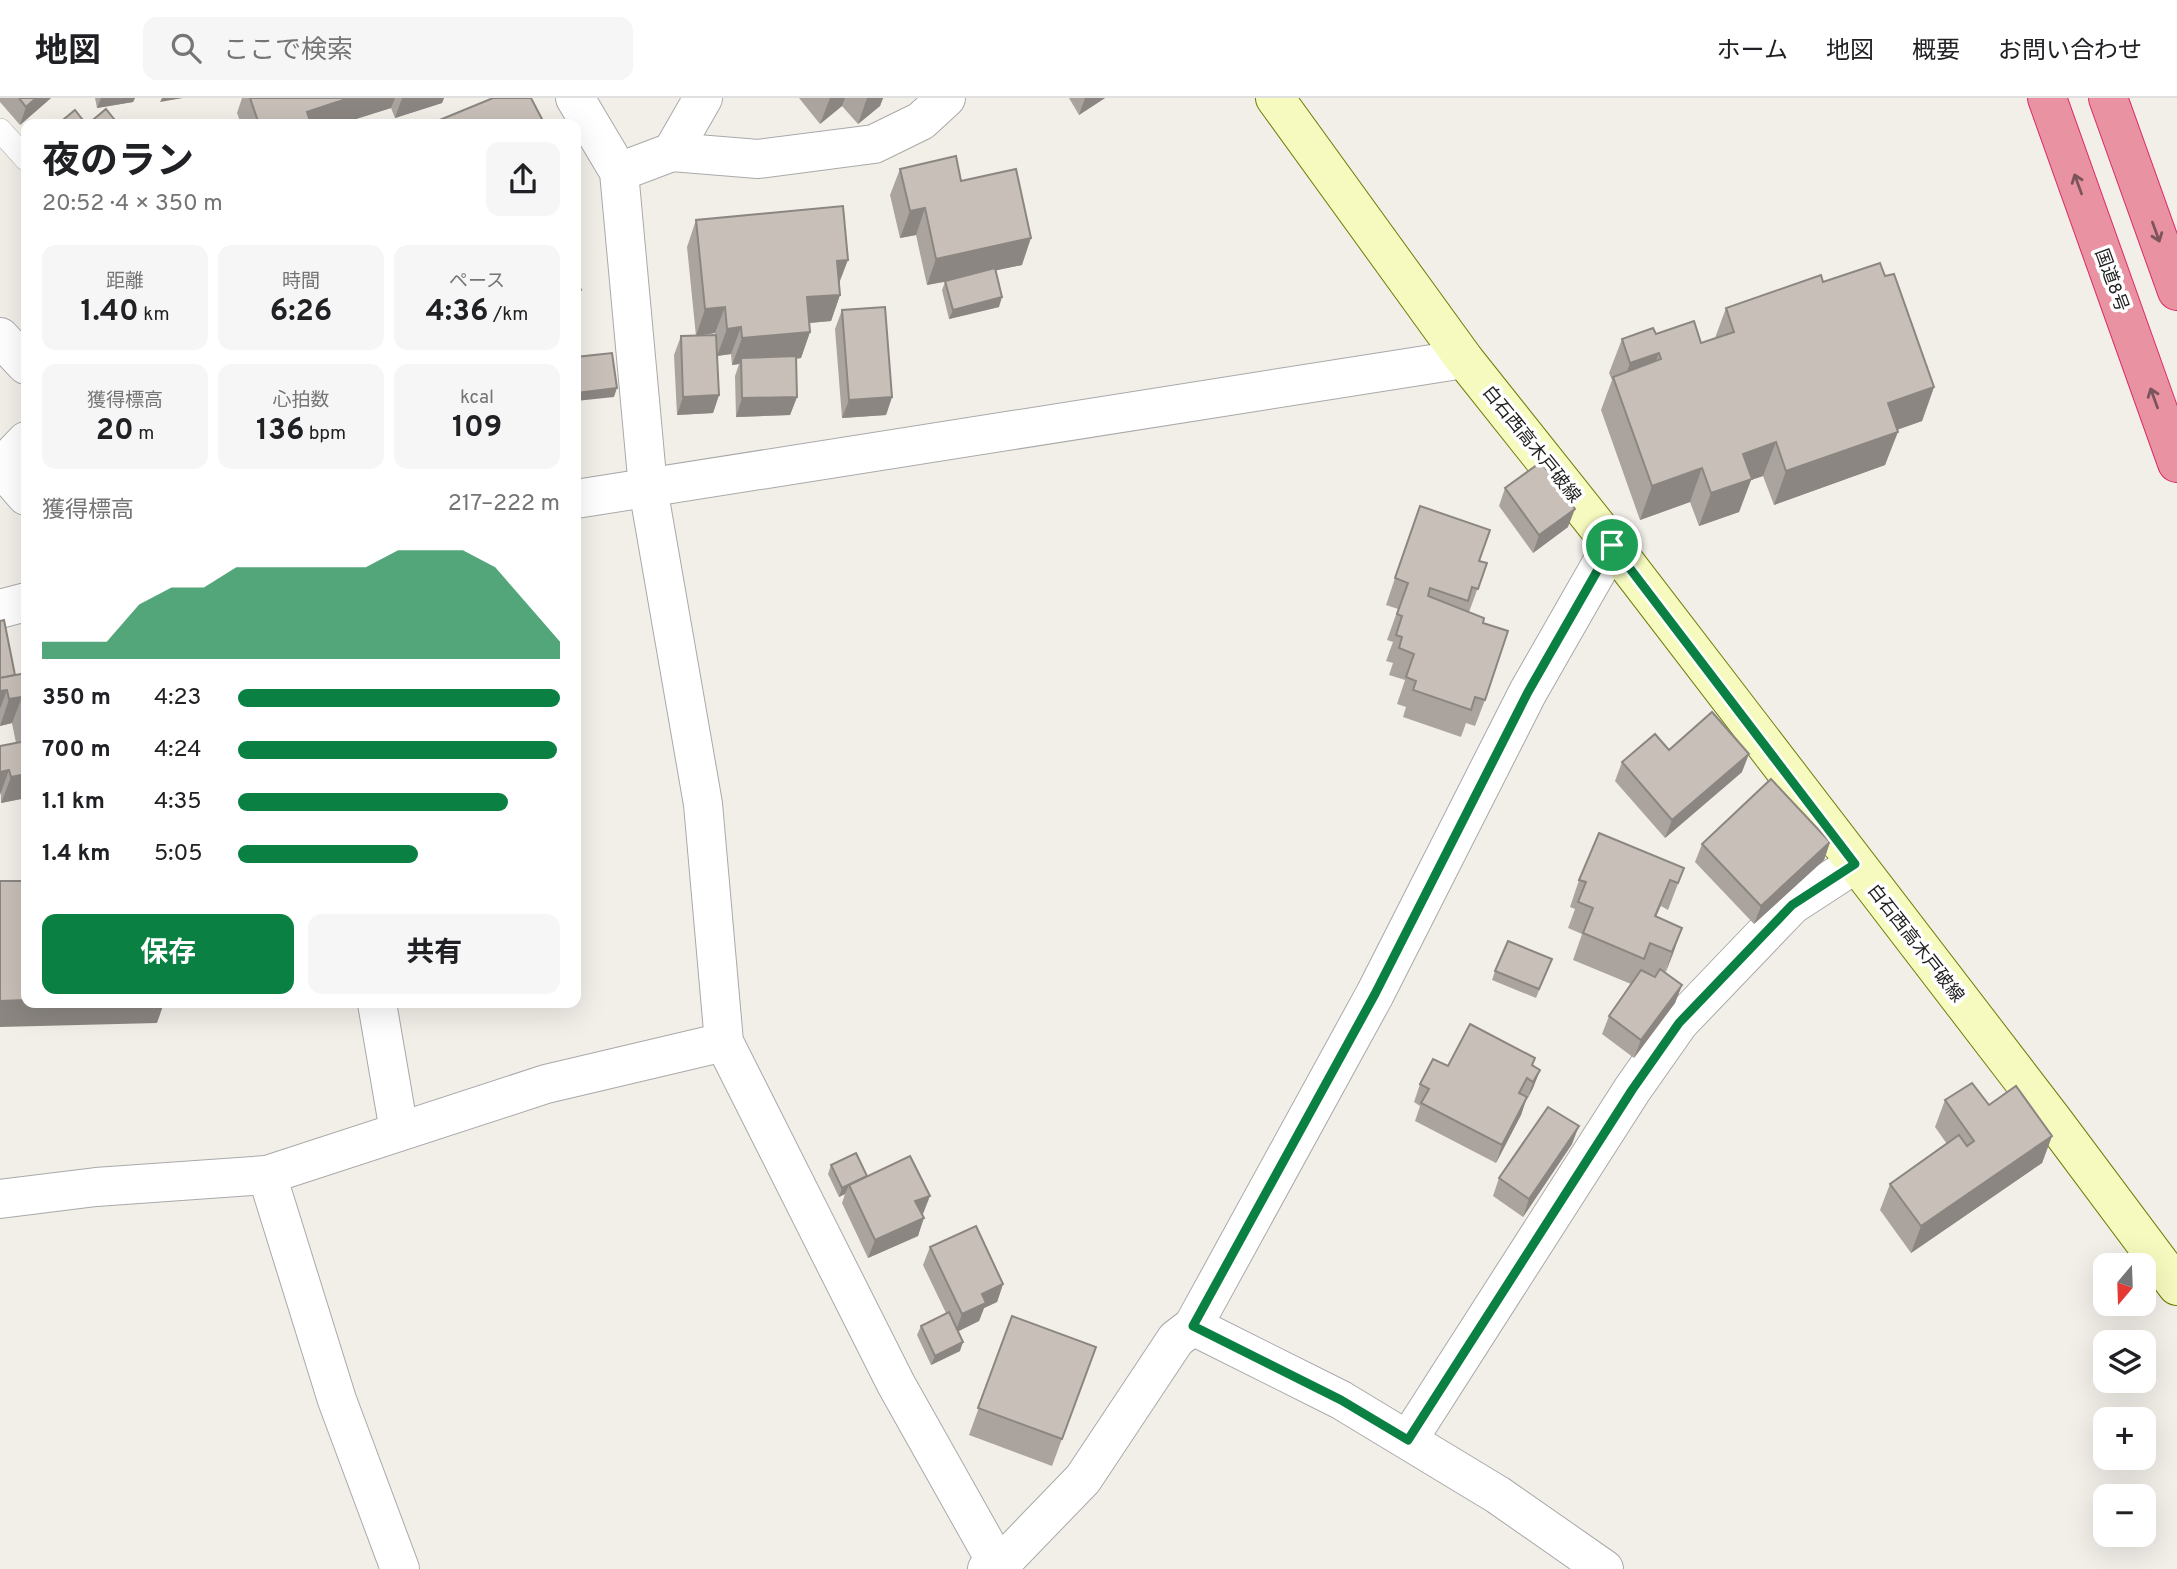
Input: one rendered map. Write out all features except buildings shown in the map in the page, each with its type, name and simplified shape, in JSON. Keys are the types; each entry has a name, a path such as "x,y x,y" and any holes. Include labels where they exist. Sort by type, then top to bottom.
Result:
{"highway":[{"name":"国道8号","path":"2047,98 2177,463"},
{"path":"2108,98 2177,291"}],"main road":[{"name":"白石西高木戸破線","path":"1275,98 1464,359 1612,545 2177,1286"}],"street":[{"path":"575,98 619,172 648,488 703,804 724,1042 896,1384 995,1568 1083,1479 1177,1339 1193,1326 1375,994 1528,692 1612,545"},
{"path":"672,152 703,98"},
{"path":"619,172 672,152 758,159 874,144 921,121 946,98"},
{"path":"0,337 21,360"},
{"path":"581,498 1464,359"},
{"path":"21,446 1,467 21,490"},
{"path":"0,610 21,604"},
{"path":"1408,1440 1632,1090 1679,1023 1792,905 1855,864"},
{"path":"378,1008 399,1131"},
{"path":"0,1199 96,1187 267,1175 546,1084 724,1042"},
{"path":"267,1175 337,1400 400,1569"},
{"path":"1193,1326 1341,1400 1498,1495 1604,1569"}],"lane":[{"path":"0,131 21,154"}],"route":[{"path":"1612,545 1855,864 1792,905 1679,1023 1632,1090 1408,1440 1341,1400 1193,1326 1375,994 1528,692 1612,545"}]}
